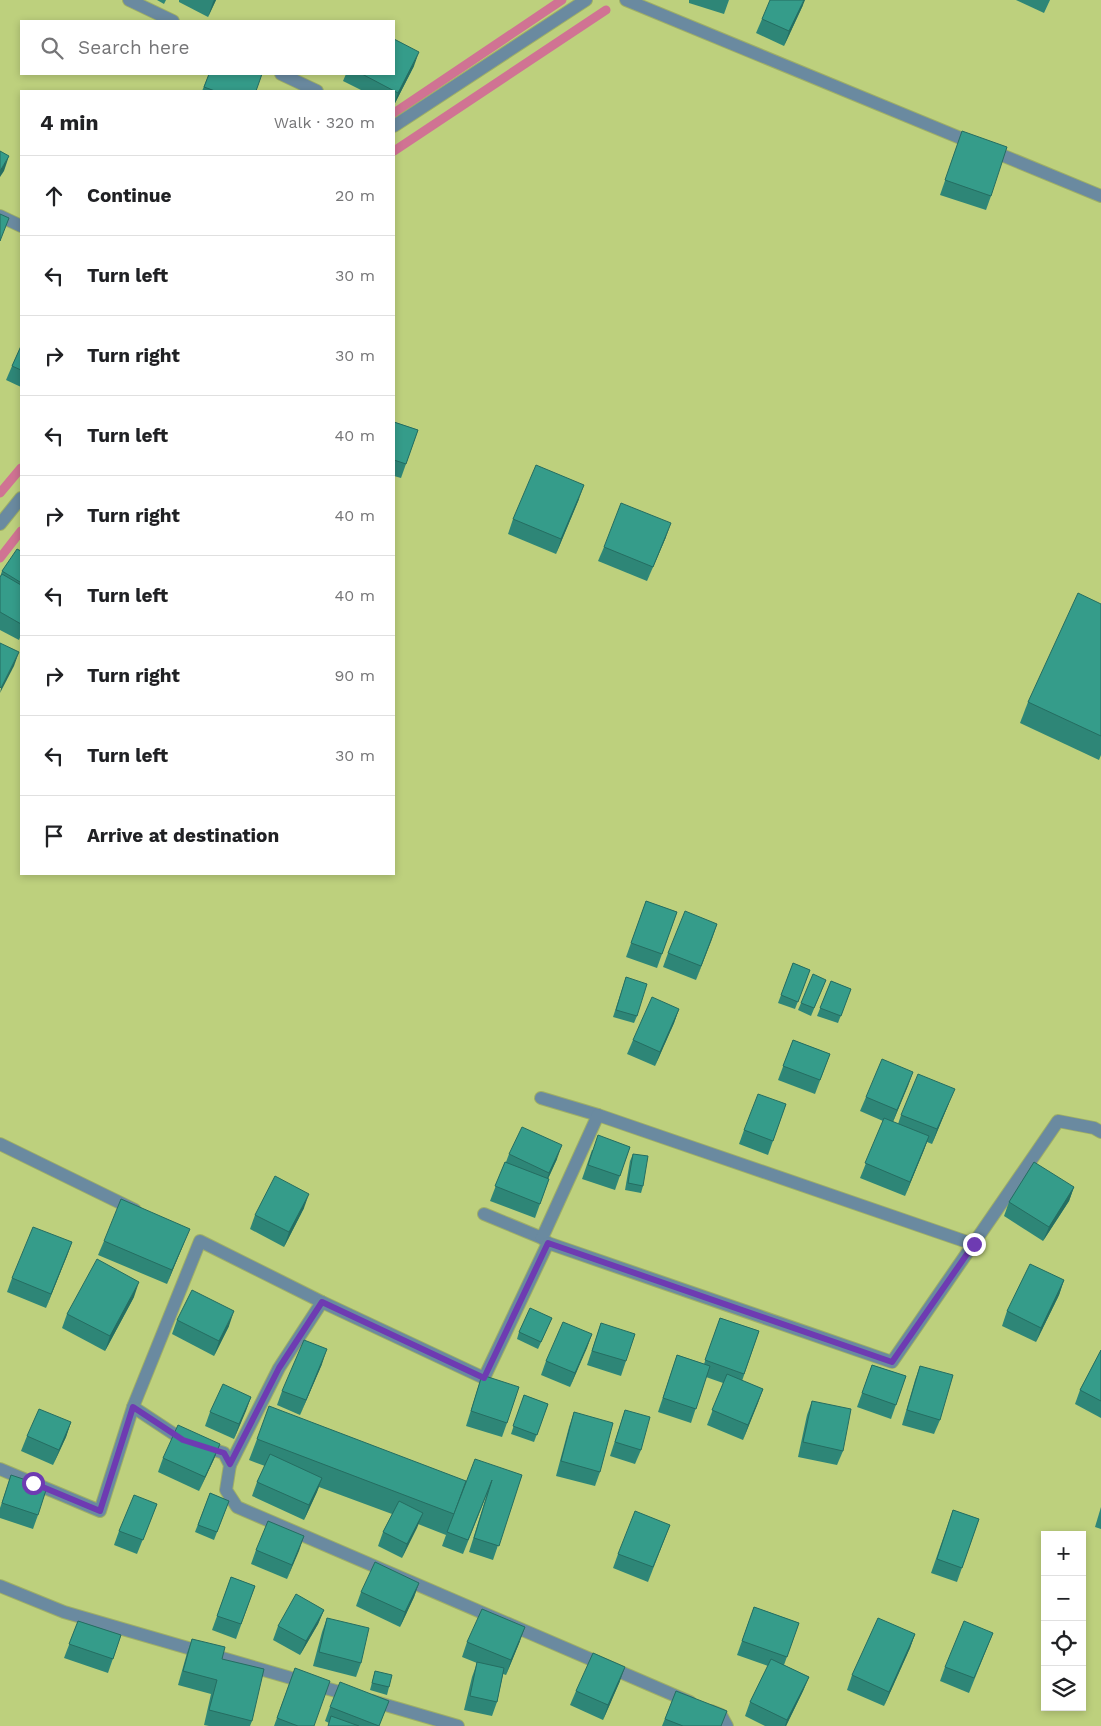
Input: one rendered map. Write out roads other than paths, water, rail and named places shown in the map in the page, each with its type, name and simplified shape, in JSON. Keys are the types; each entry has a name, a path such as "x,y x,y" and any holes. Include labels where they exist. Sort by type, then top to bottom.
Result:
{"street":[{"path":"129,0 171,20"},
{"path":"395,125 586,0"},
{"path":"626,0 1101,196"},
{"path":"283,75 315,90"},
{"path":"0,216 20,226"},
{"path":"0,524 20,499"},
{"path":"541,1098 598,1115 974,1244"},
{"path":"0,1469 100,1511 133,1407 196,1239 322,1302 484,1378 598,1115"},
{"path":"484,1214 545,1240 892,1362 1058,1121 1094,1128 1101,1132"},
{"path":"0,1144 148,1216"},
{"path":"322,1302 279,1368 230,1464 226,1490 237,1507 721,1716 727,1726"},
{"path":"133,1407 183,1440 224,1453 230,1464"},
{"path":"0,1586 64,1612 458,1726"}],"waterway":[{"path":"395,112 562,0"},
{"path":"395,150 606,10"},
{"path":"0,493 20,469"},
{"path":"0,558 20,532"}]}
